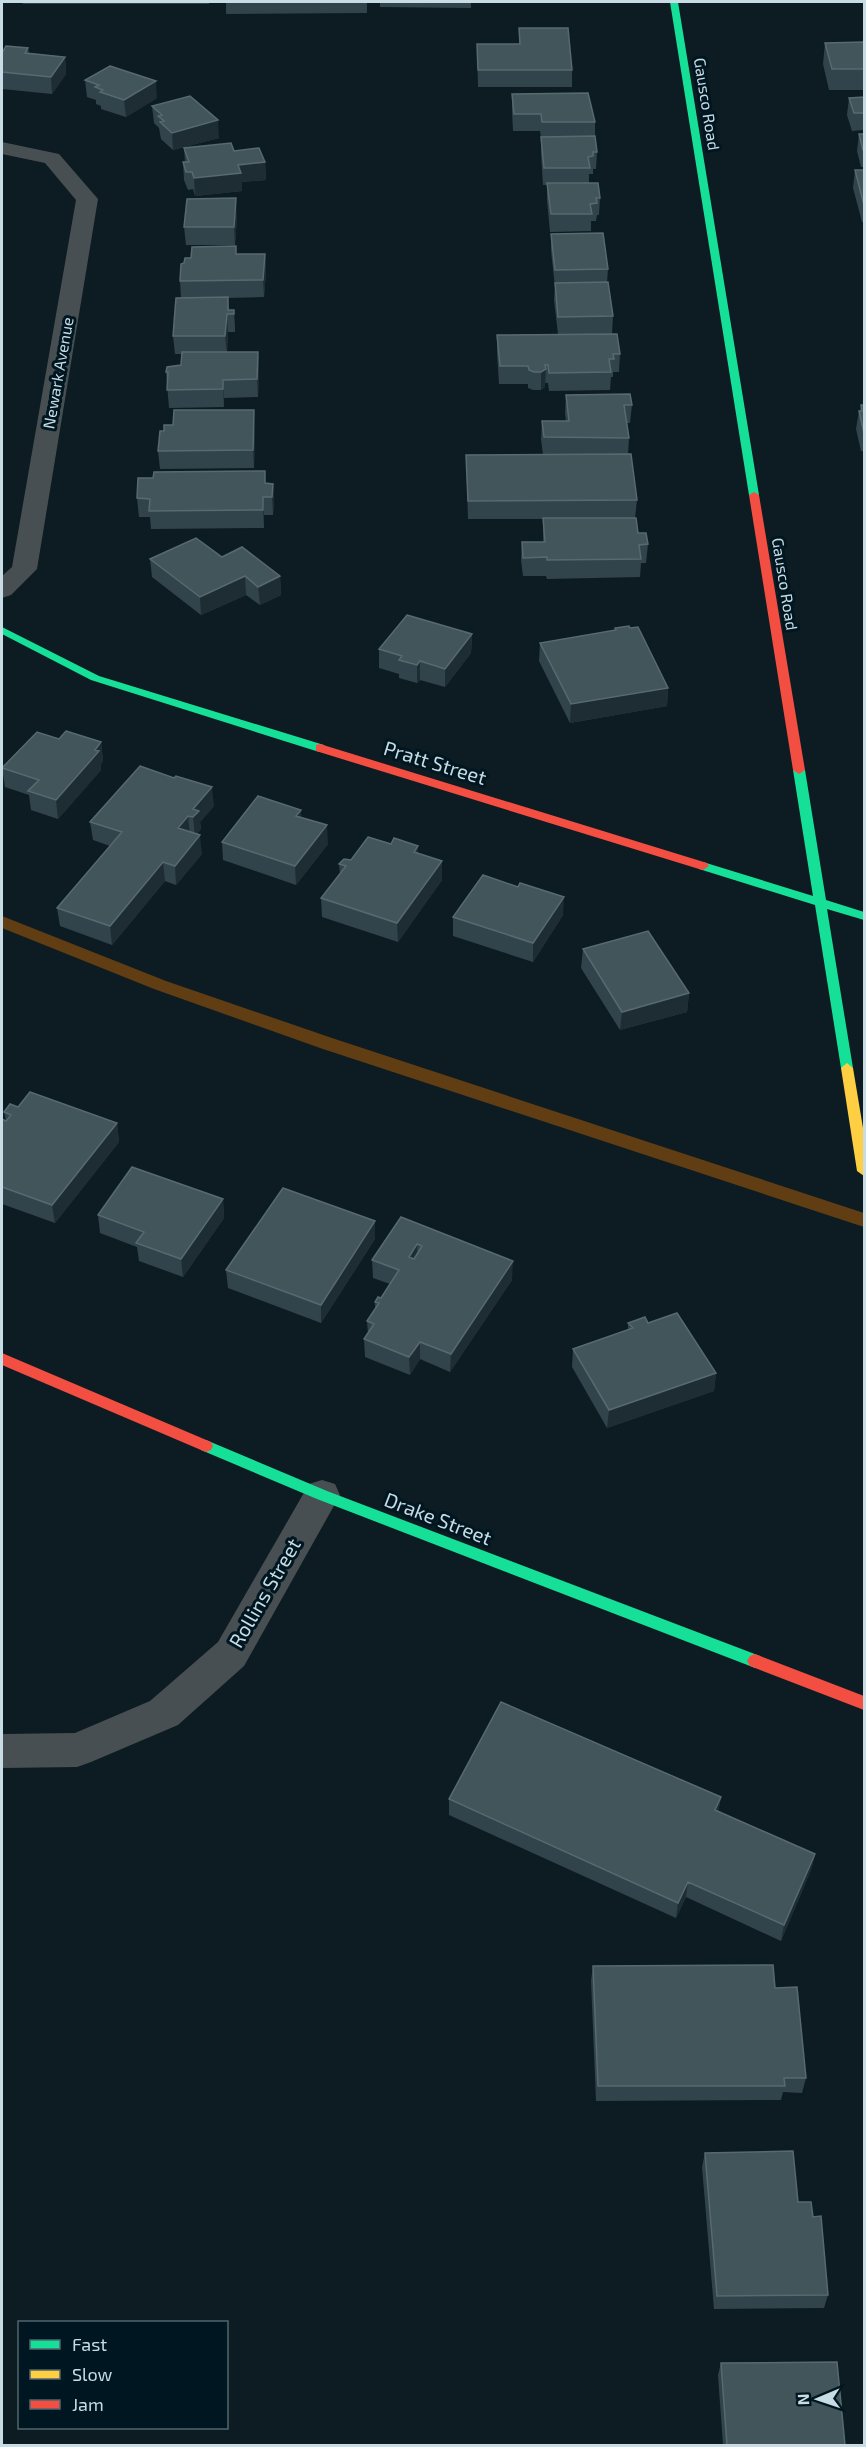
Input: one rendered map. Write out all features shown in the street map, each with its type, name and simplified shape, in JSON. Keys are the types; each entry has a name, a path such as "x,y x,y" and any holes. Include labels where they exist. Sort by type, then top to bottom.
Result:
{"street":[{"name":"Gausco Road","path":"674,2 864,1171"},
{"name":"Newark Avenue","path":"2,148 52,158 87,199 24,569 2,590"},
{"name":"Pratt Street","path":"2,630 95,678 864,916"},
{"name":"Drake Street","path":"2,1359 322,1495 864,1703"},
{"name":"Rollins Street","path":"2,1751 77,1750 164,1713 231,1654 322,1495"}],"building":[{"path":"519,28 568,28 572,70 478,70 477,44 520,44"},
{"path":"864,42 864,69 832,69 825,43"},
{"path":"6,46 28,48 25,53 65,57 51,77 2,72 2,53"},
{"path":"110,66 156,81 124,100 100,92 103,90 95,87 99,85 85,80"},
{"path":"588,93 595,122 542,122 541,114 514,114 512,94"},
{"path":"190,96 218,120 172,133 160,122 164,121 158,116 162,115 152,106"},
{"path":"864,97 864,113 854,113 849,98"},
{"path":"859,134 864,134 864,150 863,150"},
{"path":"595,136 597,152 593,152 593,156 588,157 590,168 544,168 541,137"},
{"path":"231,143 234,151 259,148 265,162 238,165 241,173 194,178 192,172 186,172 183,162 189,162 184,148"},
{"path":"855,170 864,170 864,205"},
{"path":"547,183 598,183 600,198 596,198 597,203 590,204 592,214 551,214"},
{"path":"236,198 234,227 184,227 187,199"},
{"path":"603,233 608,269 555,270 551,234"},
{"path":"236,246 236,254 265,254 263,280 180,281 181,264 184,263 185,258 191,258 192,247"},
{"path":"608,282 613,316 558,317 555,283"},
{"path":"228,297 228,310 234,310 234,314 227,314 225,336 173,336 176,298"},
{"path":"617,334 620,354 613,354 614,359 609,359 611,372 549,373 548,365 545,365 546,369 541,372 529,370 528,366 500,366 497,335"},
{"path":"182,352 258,352 257,379 223,380 223,389 167,390 167,367 181,365"},
{"path":"630,394 632,405 624,405 629,438 544,437 542,421 569,421 566,395"},
{"path":"861,405 864,405 864,433 859,411 862,411"},
{"path":"174,410 254,410 253,450 158,451 160,431 164,431 164,425 173,425"},
{"path":"631,454 637,500 468,501 466,455"},
{"path":"265,471 265,483 273,484 272,497 263,497 263,510 149,511 150,499 137,498 138,478 153,478 154,472"},
{"path":"543,518 636,518 638,533 646,533 648,544 639,545 641,559 523,558 522,542 545,542"},
{"path":"196,538 222,557 242,547 280,576 258,587 245,576 200,597 150,559"},
{"path":"407,615 472,634 445,669 420,661 417,665 399,660 402,656 379,649"},
{"path":"629,626 630,628 638,627 668,688 571,704 540,643"},
{"path":"66,731 101,742 95,750 99,751 56,800 28,791 39,780 2,768 37,732 59,739"},
{"path":"140,766 174,778 176,776 212,787 193,809 199,811 193,817 188,816 178,828 200,835 175,866 163,862 110,926 57,908 122,832 90,822"},
{"path":"258,796 301,810 296,816 327,825 295,866 222,842"},
{"path":"368,837 391,844 394,838 418,846 414,852 442,861 397,923 321,898 346,866 339,864 344,859 351,860"},
{"path":"483,875 518,887 520,883 564,897 533,943 453,917"},
{"path":"648,931 689,993 622,1012 583,949"},
{"path":"30,1092 117,1123 52,1205 2,1187 2,1119 6,1121 11,1115 4,1112 10,1104 18,1107"},
{"path":"132,1167 223,1199 181,1259 136,1243 144,1232 98,1215"},
{"path":"283,1188 375,1221 321,1305 226,1270"},
{"path":"401,1217 513,1261 451,1354 420,1342 409,1357 364,1339 374,1324 367,1321 379,1303 375,1302 378,1297 381,1298 399,1270 372,1260","holes":["417,1244 422,1246 414,1259 409,1257"]},
{"path":"677,1313 716,1373 609,1410 573,1349 633,1328 628,1323 645,1317 648,1323"},
{"path":"501,1702 721,1797 715,1810 815,1854 784,1925 688,1882 678,1903 449,1799"},
{"path":"773,1965 775,1988 797,1987 806,2078 784,2078 785,2086 598,2086 593,1966"},
{"path":"793,2151 798,2202 811,2202 813,2217 821,2216 828,2295 717,2296 705,2153"},
{"path":"837,2362 845,2445 727,2445 721,2363"}],"waterway":[{"path":"2,922 160,985 326,1043 864,1220"}],"traffic: fast":[{"path":"674,2 754,495"},
{"path":"2,630 95,678 320,748"},
{"path":"799,770 847,1068"},
{"path":"703,866 864,916"},
{"path":"206,1446 322,1495 755,1661"}],"traffic: slow":[{"path":"847,1068 864,1171"}],"traffic: jam":[{"path":"754,495 799,770"},
{"path":"320,748 703,866"},
{"path":"2,1359 206,1446"},
{"path":"755,1661 864,1703"}]}
